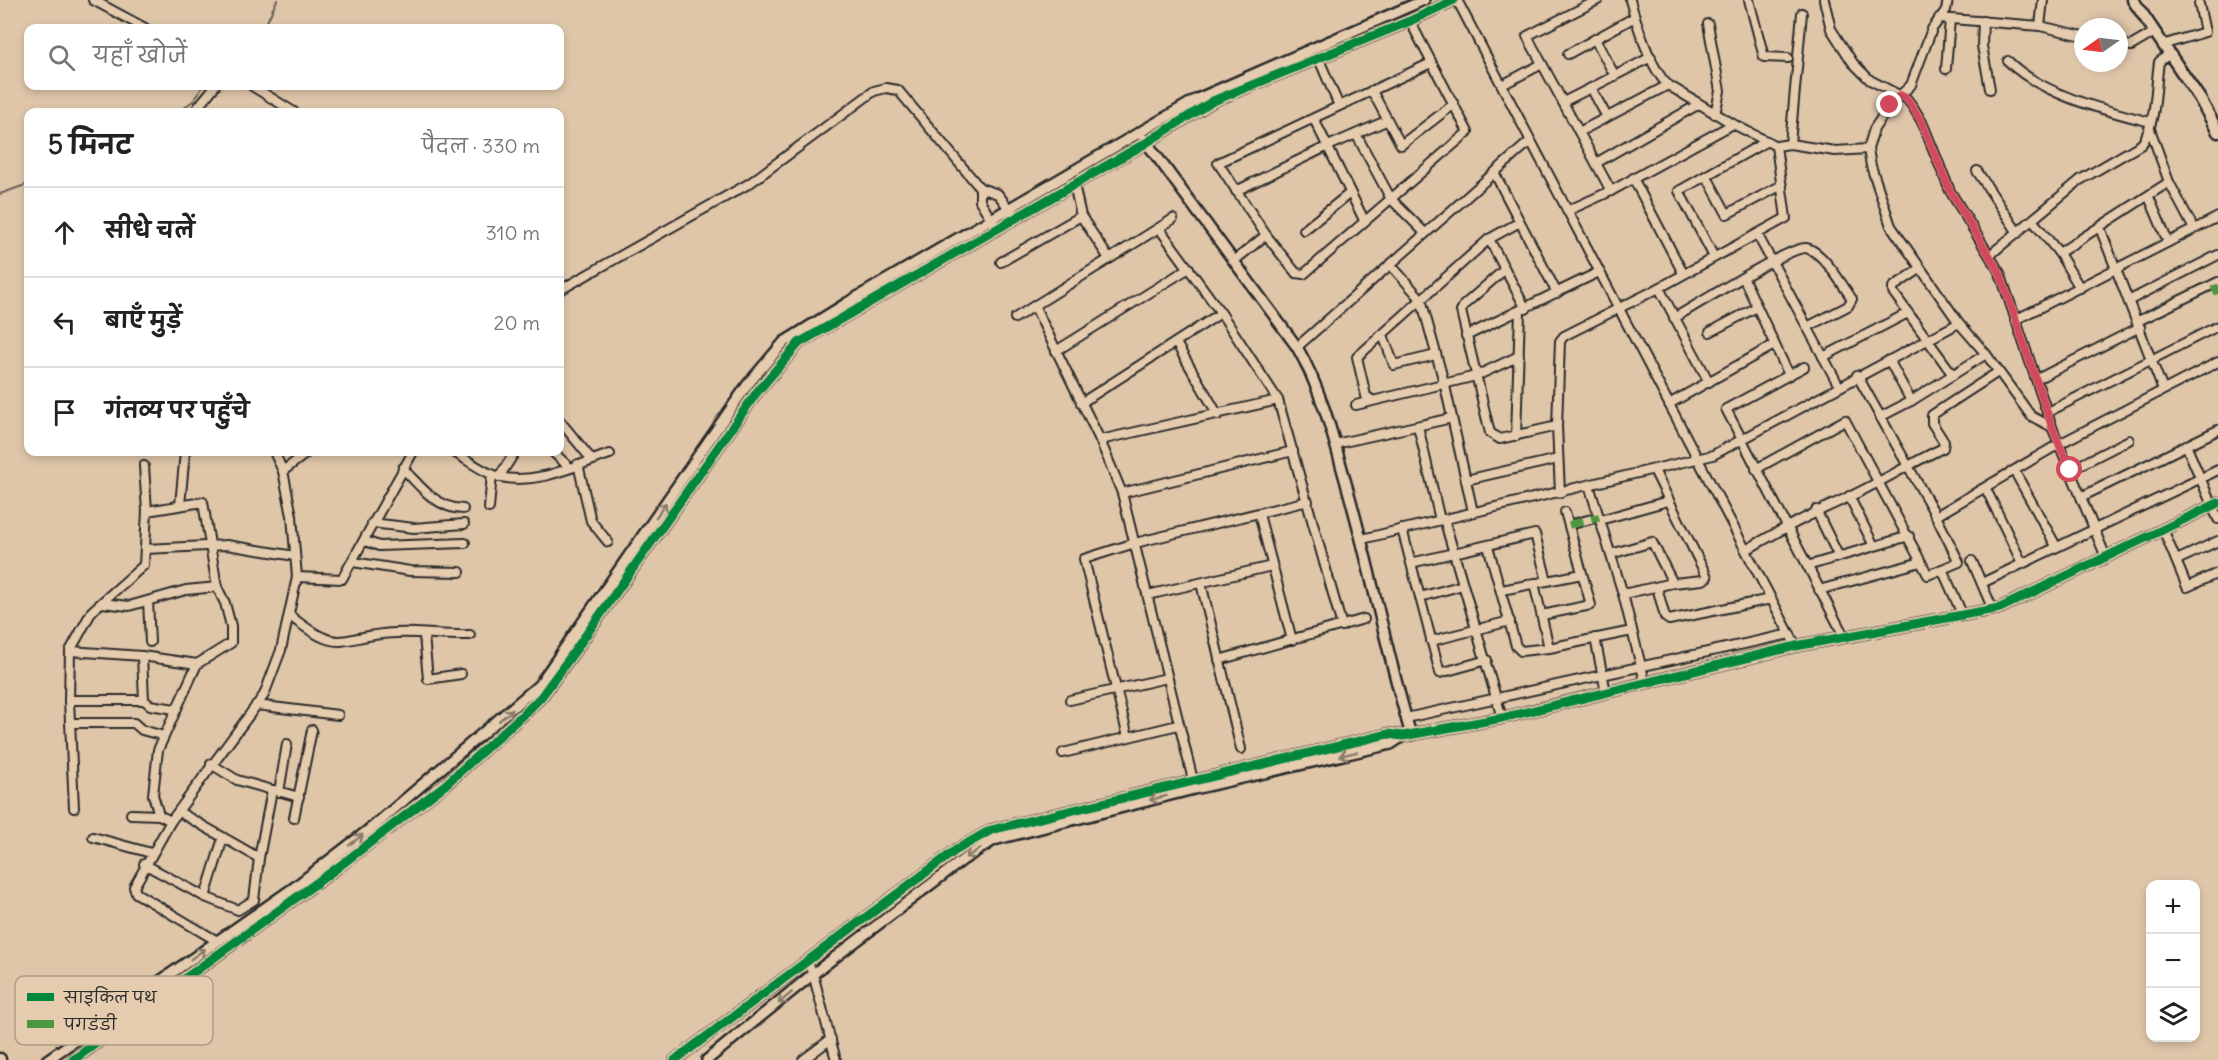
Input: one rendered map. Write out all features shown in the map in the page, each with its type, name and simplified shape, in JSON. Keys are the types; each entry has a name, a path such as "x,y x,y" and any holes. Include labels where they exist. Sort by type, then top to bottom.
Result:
{"main road":[{"path":"2133,0 2153,33 2200,99 2218,132"}],"street":[{"path":"93,0 137,24"},
{"path":"167,976 267,906 375,825 539,685 748,384 784,342 1201,97 1424,0"},
{"path":"189,976 445,785 541,697 730,429 790,350 1146,143 1213,101 1410,21 1455,0 1502,85 1529,141 1796,646"},
{"path":"1598,0 1527,36 1611,191"},
{"path":"1630,0 1662,80 1668,85 1715,114 1776,146 1790,144 1835,151 1868,149"},
{"path":"1749,0 1764,57 1788,58"},
{"path":"1824,0 1831,29 1853,63 1870,80 1907,99 1922,122 1950,191 1990,255 2004,283 2052,427 2105,555"},
{"path":"1948,0 1947,10 1932,29 1911,85 1900,95 1874,129 1868,149 1881,200 1891,226 1959,323 1986,354 2031,416 2052,427"},
{"path":"2040,26 2043,0"},
{"path":"1990,255 2080,180 2142,144 2150,124 2157,94 2158,64 2165,50 2205,32 2199,4"},
{"path":"1790,144 1802,13"},
{"path":"1568,54 1635,17"},
{"path":"1939,18 2040,26 2074,34"},
{"path":"1946,69 1950,19"},
{"path":"1410,21 1468,132 1304,274 1296,273 1266,235 1218,163 1431,63"},
{"path":"1983,21 1982,46 1990,88"},
{"path":"1708,24 1720,91 1715,114"},
{"path":"2128,46 2153,33"},
{"path":"1595,39 1615,76"},
{"path":"1318,57 1340,106"},
{"path":"1563,102 1652,57"},
{"path":"2008,61 2024,76 2097,108 2150,124"},
{"path":"1502,85 1542,64"},
{"path":"1579,132 1668,85"},
{"path":"564,288 750,183 874,91 886,88 898,90 980,189 998,194 1016,218"},
{"path":"1591,88 1607,117"},
{"path":"198,108 212,90"},
{"path":"258,90 288,108"},
{"path":"1372,92 1401,145 1454,104"},
{"path":"1596,162 1699,104"},
{"path":"1314,119 1364,220"},
{"path":"1236,191 1326,147 1386,121"},
{"path":"1568,211 1611,191 1733,124"},
{"path":"2150,124 2169,182 2193,229"},
{"path":"1140,133 1297,347 1317,387 1362,539 1406,718 1407,736"},
{"path":"1356,134 1391,199 1425,233"},
{"path":"1297,347 1495,174 1529,141"},
{"path":"1714,257 1678,191 1707,177 1767,141"},
{"path":"1560,493 1557,426 1560,341 1564,336 1659,288 1786,218 1776,146"},
{"path":"1977,171 2018,233"},
{"path":"1495,174 1557,293"},
{"path":"1707,177 1727,214 1782,185"},
{"path":"1633,178 1683,273"},
{"path":"2059,253 2169,182"},
{"path":"1074,184 1081,216 1108,257"},
{"path":"980,189 980,201 997,229"},
{"path":"1304,230 1350,194"},
{"path":"2149,197 2168,242"},
{"path":"1001,262 1081,216"},
{"path":"2015,320 2218,217"},
{"path":"1015,318 1108,257 1173,219"},
{"path":"2033,220 2059,253 2080,288"},
{"path":"1372,400 1366,396 1357,357 1489,239 1518,222"},
{"path":"1159,228 1221,313 1278,400 1342,626"},
{"path":"2100,228 2130,300 2163,390"},
{"path":"1757,234 1839,386"},
{"path":"1234,261 1266,235"},
{"path":"1489,239 1523,310 1516,436"},
{"path":"1674,318 1773,261 1800,249 1808,248 1819,255 1852,299 1848,306 1808,327"},
{"path":"2130,300 2218,255"},
{"path":"1390,264 1421,299 1445,386 1473,512"},
{"path":"1056,351 1189,268"},
{"path":"1505,269 1462,308 1461,316 1490,433 1500,439 1557,426"},
{"path":"1920,269 1893,287 1906,314 1953,375"},
{"path":"1466,336 1599,272"},
{"path":"1744,279 1789,375"},
{"path":"2037,379 2216,284 2218,294"},
{"path":"1659,288 1709,382"},
{"path":"1034,305 1100,440 1122,493 1192,780"},
{"path":"1710,332 1757,307"},
{"path":"1081,403 1221,313"},
{"path":"1823,357 1906,314"},
{"path":"1362,539 1698,460 1857,375 1928,342 1959,323"},
{"path":"2048,412 2218,326"},
{"path":"1383,336 1394,365 1436,355"},
{"path":"1176,343 1218,415"},
{"path":"1669,404 1774,345"},
{"path":"1880,417 1911,401 1986,354"},
{"path":"1356,405 1445,386 1476,376 1519,356"},
{"path":"1889,360 1911,401"},
{"path":"1936,516 1986,489 2059,444 2218,364"},
{"path":"1804,367 1726,409 1739,440 1845,638"},
{"path":"1746,550 1785,526 1879,481 1906,464 1944,446 1932,423 1932,415 1998,372"},
{"path":"1756,469 1845,420 1928,575 1959,562 1936,516 1857,375"},
{"path":"1100,440 1278,400"},
{"path":"1335,444 1452,418"},
{"path":"564,426 592,460"},
{"path":"1418,426 1442,519 1478,629 1502,718"},
{"path":"2081,497 2218,430"},
{"path":"2070,470 2128,440"},
{"path":"2186,445 2215,504 2218,519"},
{"path":"1122,493 1293,450"},
{"path":"460,456 495,475 540,477 610,454"},
{"path":"180,505 185,456"},
{"path":"217,941 136,892 134,887 144,864 171,821 264,695 281,651 297,577 292,516 283,471 276,456"},
{"path":"283,471 300,456"},
{"path":"297,577 342,579 410,456"},
{"path":"489,508 495,475 512,456"},
{"path":"557,456 569,467"},
{"path":"1466,480 1558,459"},
{"path":"578,464 591,521 608,542"},
{"path":"74,808 69,700 70,651 92,611 144,565 147,511 144,466"},
{"path":"403,468 421,488 449,509 463,509"},
{"path":"1623,594 1673,583 1703,580 1707,576 1654,470"},
{"path":"1982,583 2218,470"},
{"path":"2015,472 2056,546"},
{"path":"1589,485 1623,594 1645,682"},
{"path":"1986,489 2022,563"},
{"path":"1849,496 1874,546"},
{"path":"1128,737 1084,559 1135,543 1308,501"},
{"path":"1569,525 1668,501"},
{"path":"147,511 203,502 217,587 225,603 231,626 231,643 197,664 158,750 153,795 159,815"},
{"path":"707,1060 813,974 964,859 994,840 1194,789 1391,744 1407,736 1502,718 1796,646 1993,610 2215,504"},
{"path":"1816,510 1838,555"},
{"path":"1542,615 1591,605 1565,512"},
{"path":"1259,514 1292,640"},
{"path":"372,523 414,528 464,524"},
{"path":"1402,529 1440,673 1487,660"},
{"path":"2163,529 2187,587 2218,573"},
{"path":"1412,563 1535,534 1547,581"},
{"path":"1807,566 1838,555 1909,536"},
{"path":"365,541 380,546 465,543"},
{"path":"2177,560 2218,541"},
{"path":"1611,554 1652,542 1673,583"},
{"path":"145,549 227,545 295,556"},
{"path":"1488,546 1516,646 1521,651 1549,648 1632,631"},
{"path":"1972,561 1993,610"},
{"path":"353,562 410,571 460,572"},
{"path":"1819,590 1921,562"},
{"path":"1148,595 1272,566"},
{"path":"1942,569 1963,616"},
{"path":"1502,590 1582,574"},
{"path":"1201,583 1241,749"},
{"path":"1534,584 1549,648"},
{"path":"1420,597 1463,585"},
{"path":"102,603 129,606 186,590 217,587"},
{"path":"1657,587 1665,617 1669,620 1771,599"},
{"path":"147,601 150,642"},
{"path":"289,615 313,634 332,642 396,633 424,636 470,635"},
{"path":"1219,660 1364,620"},
{"path":"1431,641 1510,621"},
{"path":"1406,718 1790,634"},
{"path":"424,636 428,679 461,674"},
{"path":"1595,638 1606,692"},
{"path":"70,651 142,656 197,664"},
{"path":"142,656 144,700"},
{"path":"1070,700 1167,678"},
{"path":"69,700 144,700 150,705 176,709"},
{"path":"256,705 338,715"},
{"path":"70,723 134,723 142,730 164,736"},
{"path":"1063,753 1178,725"},
{"path":"294,818 312,730"},
{"path":"675,1060 980,835 1005,825 1388,734 1407,736"},
{"path":"144,864 205,897 235,910 252,902 259,858 287,744"},
{"path":"212,764 237,780 299,797"},
{"path":"179,812 259,858"},
{"path":"131,814 159,815 171,821"},
{"path":"93,837 151,853"},
{"path":"205,897 223,838"},
{"path":"267,906 273,915"},
{"path":"807,962 813,974 837,1060"},
{"path":"803,1060 831,1039"},
{"path":"47,1060 68,1045"},
{"path":"73,1060 94,1045"}],"waterway":[{"path":"266,24 277,0"},
{"path":"184,108 194,100 200,90"},
{"path":"0,194 24,185"}],"marked path":[{"path":"2214,285 2218,294"},
{"path":"1569,525 1599,517"}],"cycle path":[{"path":"188,976 337,868 445,785 541,697 757,392 799,343 1146,143 1213,101 1410,21 1454,0"},
{"path":"675,1060 956,850 991,830 1388,734 1403,736 1502,718 1796,646 2000,608 2218,503"},
{"path":"73,1060 94,1045"}],"route":[{"path":"1890,105 1900,95 1907,99 1913,107 1922,122 1950,191 2000,273 2052,427 2070,470"}]}
